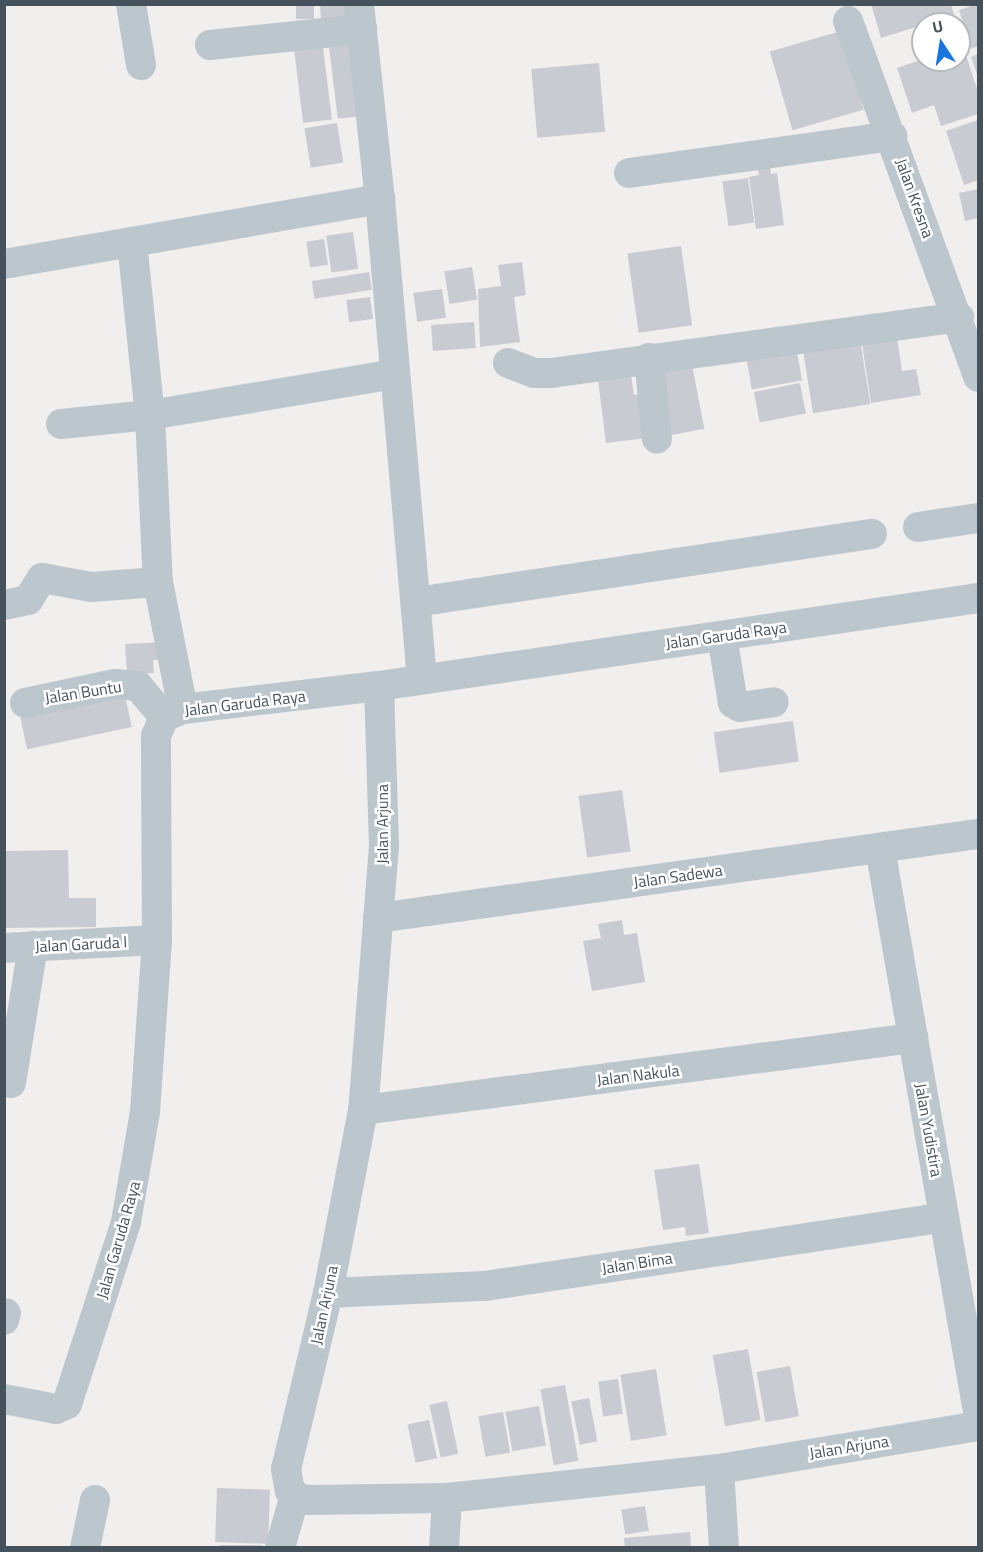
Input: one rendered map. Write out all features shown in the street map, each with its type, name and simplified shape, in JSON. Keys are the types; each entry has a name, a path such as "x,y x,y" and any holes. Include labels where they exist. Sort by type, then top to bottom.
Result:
{"street":[{"path":"131,4 141,65"},
{"path":"210,45 360,17 380,199 422,678"},
{"name":"Jalan Kresna","path":"848,21 959,317 978,377"},
{"path":"629,173 892,136"},
{"path":"4,264 380,199"},
{"path":"132,242 150,415 158,582 174,713"},
{"path":"508,363 534,373 551,373 959,317"},
{"path":"649,358 657,439"},
{"path":"61,424 150,415 395,374"},
{"path":"918,527 978,518"},
{"path":"416,602 872,534"},
{"path":"4,605 28,600 42,578 91,587 158,582"},
{"name":"Jalan Garuda Raya","path":"4,1399 56,1409 70,1399 126,1222 136,1175 145,1112 158,940 156,736 174,713 379,686 978,598"},
{"path":"722,636 733,703 740,708 774,702"},
{"name":"Jalan Buntu","path":"25,703 115,684 138,686 174,713"},
{"name":"Jalan Arjuna","path":"379,686 384,846 363,1110 328,1293 286,1469 287,1482 295,1495 311,1500 447,1498 719,1469 978,1426"},
{"name":"Jalan Sadewa","path":"378,918 978,834"},
{"name":"Jalan Yudistira","path":"880,848 978,1412"},
{"name":"Jalan Garuda I","path":"19,947 158,940"},
{"path":"11,1083 19,947"},
{"name":"Jalan Nakula","path":"363,1110 913,1038"},
{"name":"Jalan Bima","path":"328,1293 485,1286 944,1217"},
{"path":"719,1469 724,1548"},
{"path":"280,1548 295,1495"},
{"path":"444,1548 447,1498"},
{"path":"85,1548 94,1500"}],"building":[{"path":"296,4 314,4 314,19 296,19"},
{"path":"320,4 352,4 353,17 321,19"},
{"path":"871,4 951,4 953,12 911,12 911,29 881,38"},
{"path":"978,4 978,46 971,49 971,12 960,12 959,10"},
{"path":"841,31 864,110 792,130 770,51"},
{"path":"355,37 365,115 338,119 328,40"},
{"path":"322,39 332,119 303,123 293,43"},
{"path":"978,54 978,77 971,57"},
{"path":"599,63 605,132 537,138 531,69"},
{"path":"911,63 911,72 971,71 978,92 978,114 941,126 934,105 912,113 897,68"},
{"path":"978,120 978,180 964,185 946,131"},
{"path":"337,123 343,163 311,168 304,128"},
{"path":"770,167 771,174 777,173 784,225 756,229 749,177 759,175 757,168"},
{"path":"748,178 754,223 729,226 722,182"},
{"path":"978,189 978,218 965,221 959,193"},
{"path":"353,232 358,269 331,272 326,236"},
{"path":"324,239 328,265 310,267 306,242"},
{"path":"681,246 692,325 639,333 628,254"},
{"path":"522,262 526,295 514,297 520,342 480,347 478,289 501,286 498,265"},
{"path":"472,267 477,300 450,304 444,271"},
{"path":"369,272 372,290 315,299 312,281"},
{"path":"442,289 446,318 417,322 413,293"},
{"path":"370,297 373,319 349,322 346,300"},
{"path":"474,322 476,348 433,351 431,325"},
{"path":"859,333 870,404 813,413 802,342"},
{"path":"897,337 902,371 916,369 921,395 871,403 862,343"},
{"path":"797,352 802,381 752,389 747,361"},
{"path":"691,360 704,429 669,436 656,367"},
{"path":"630,368 634,395 649,392 655,437 606,443 597,372"},
{"path":"800,383 806,413 760,422 754,392"},
{"path":"164,642 164,660 153,660 154,673 127,675 125,644"},
{"path":"123,686 132,727 27,749 18,708"},
{"path":"793,721 799,762 719,773 714,732"},
{"path":"622,790 631,851 587,858 578,796"},
{"path":"68,850 69,898 96,898 96,927 4,928 4,851"},
{"path":"622,920 624,935 637,933 645,982 592,991 583,941 601,938 598,924"},
{"path":"699,1164 709,1233 686,1236 685,1227 663,1230 654,1170"},
{"path":"748,1349 761,1420 725,1426 713,1355"},
{"path":"790,1366 799,1416 765,1422 757,1372"},
{"path":"656,1369 666,1435 631,1441 620,1375"},
{"path":"618,1379 623,1414 603,1416 598,1382"},
{"path":"565,1385 578,1461 554,1465 540,1389"},
{"path":"589,1398 597,1441 580,1445 571,1401"},
{"path":"447,1401 458,1454 441,1458 429,1405"},
{"path":"539,1406 546,1445 512,1451 506,1412"},
{"path":"503,1412 510,1452 485,1457 478,1416"},
{"path":"429,1420 437,1458 416,1463 407,1425"},
{"path":"217,1488 270,1490 268,1544 215,1542"},
{"path":"645,1506 649,1531 625,1534 621,1510"},
{"path":"690,1532 691,1548 625,1548 624,1538"},
{"path":"220,1545 262,1545 262,1548 220,1548"}]}
